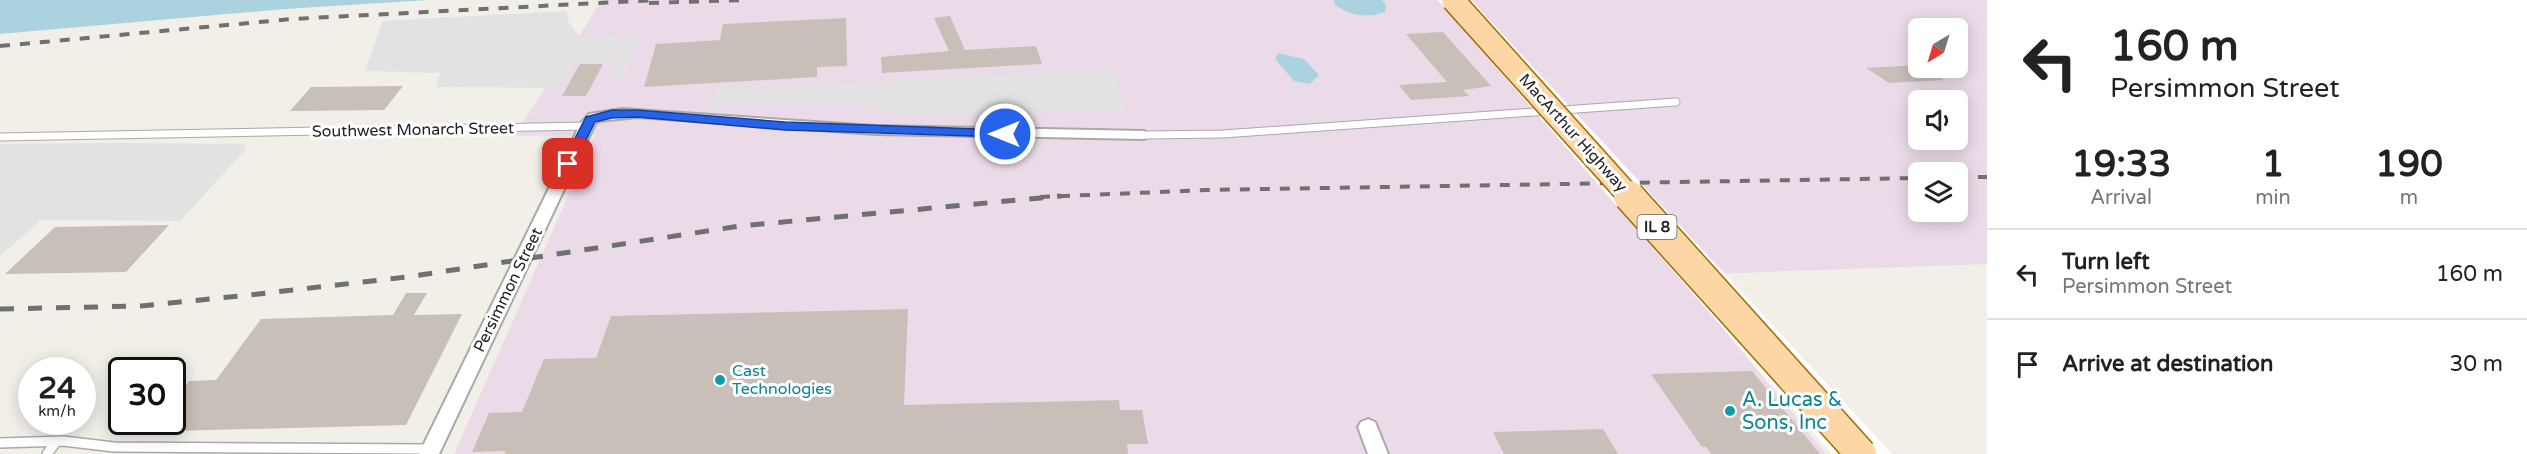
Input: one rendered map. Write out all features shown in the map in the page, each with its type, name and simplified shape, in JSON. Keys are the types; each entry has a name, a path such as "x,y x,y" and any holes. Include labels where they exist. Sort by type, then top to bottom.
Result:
{"main road":[{"name":"MacArthur Highway","path":"1453,0 1861,454"}],"street":[{"name":"Southwest Monarch Street","path":"587,126 590,120 597,116 637,114 785,126 932,133 1144,135"},
{"name":"Persimmon Street","path":"430,451 587,126"},
{"path":"1368,427 1378,454"}],"lane":[{"path":"1144,135 1223,134 1676,102"},
{"name":"Southwest Monarch Street","path":"0,137 587,126"},
{"path":"0,443 56,442 114,447 430,451"},
{"path":"47,454 56,442"}],"shaded area":[{"path":"602,0 1987,0 1987,264 1679,275 1826,454 454,454 595,135 514,136"},
{"path":"566,11 569,23 580,37 620,35 612,62 575,62 559,88 436,87 440,73 365,71 383,21"},
{"path":"642,33 624,75 608,75 627,34"},
{"path":"1112,69 1124,111 908,115 859,105 712,106 719,84 749,83 748,88"},
{"path":"0,144 244,144 246,149 180,221 41,220 0,256"}],"water":[{"path":"0,0 429,0 286,9 0,34"},
{"path":"1334,0 1382,0 1386,5 1385,12 1372,15 1353,13 1335,5"},
{"path":"1278,53 1304,59 1319,75 1310,84 1294,81 1275,59"}],"pier":[{"path":"1438,0 1471,0 1892,454 1832,454"}],"building":[{"path":"950,16 965,50 1036,46 1042,64 882,73 881,57 949,51 934,18"},
{"path":"846,18 847,66 817,67 817,77 644,87 656,44 720,40 723,24"},
{"path":"1443,32 1491,86 1463,90 1469,96 1411,100 1399,85 1447,82 1406,34"},
{"path":"580,64 603,64 586,96 562,96"},
{"path":"1908,66 1908,78 1941,78 1944,80 1889,83 1866,68"},
{"path":"403,86 384,110 290,111 311,87"},
{"path":"169,225 126,272 5,274 55,227"},
{"path":"406,293 427,293 414,315 462,314 406,425 186,431 186,385 189,381 216,380 261,319 393,315"},
{"name":"Cast Technologies","path":"908,309 904,405 1119,400 1120,410 1142,410 1148,444 1127,444 1128,454 504,454 506,451 472,452 489,413 522,412 544,359 596,358 611,316"},
{"name":"A. Lucas & Sons, Inc","path":"1752,371 1820,454 1711,454 1706,447 1702,447 1651,374"},
{"path":"1603,429 1618,454 1504,454 1493,432"}],"railway":[{"path":"0,46 292,19 656,0"},
{"path":"649,3 745,0"},
{"path":"1968,177 1987,177"},
{"path":"1059,196 1207,190 1908,178"},
{"path":"0,309 141,306 249,295 407,277 740,226 1059,196"},
{"path":"1040,197 1059,196"}],"place":[{"name":"Cast Technologies","path":"720,380"},
{"name":"A. Lucas & Sons, Inc","path":"1730,411"}],"route":[{"path":"568,164 590,120 597,116 612,114 785,126 1005,134"}]}
